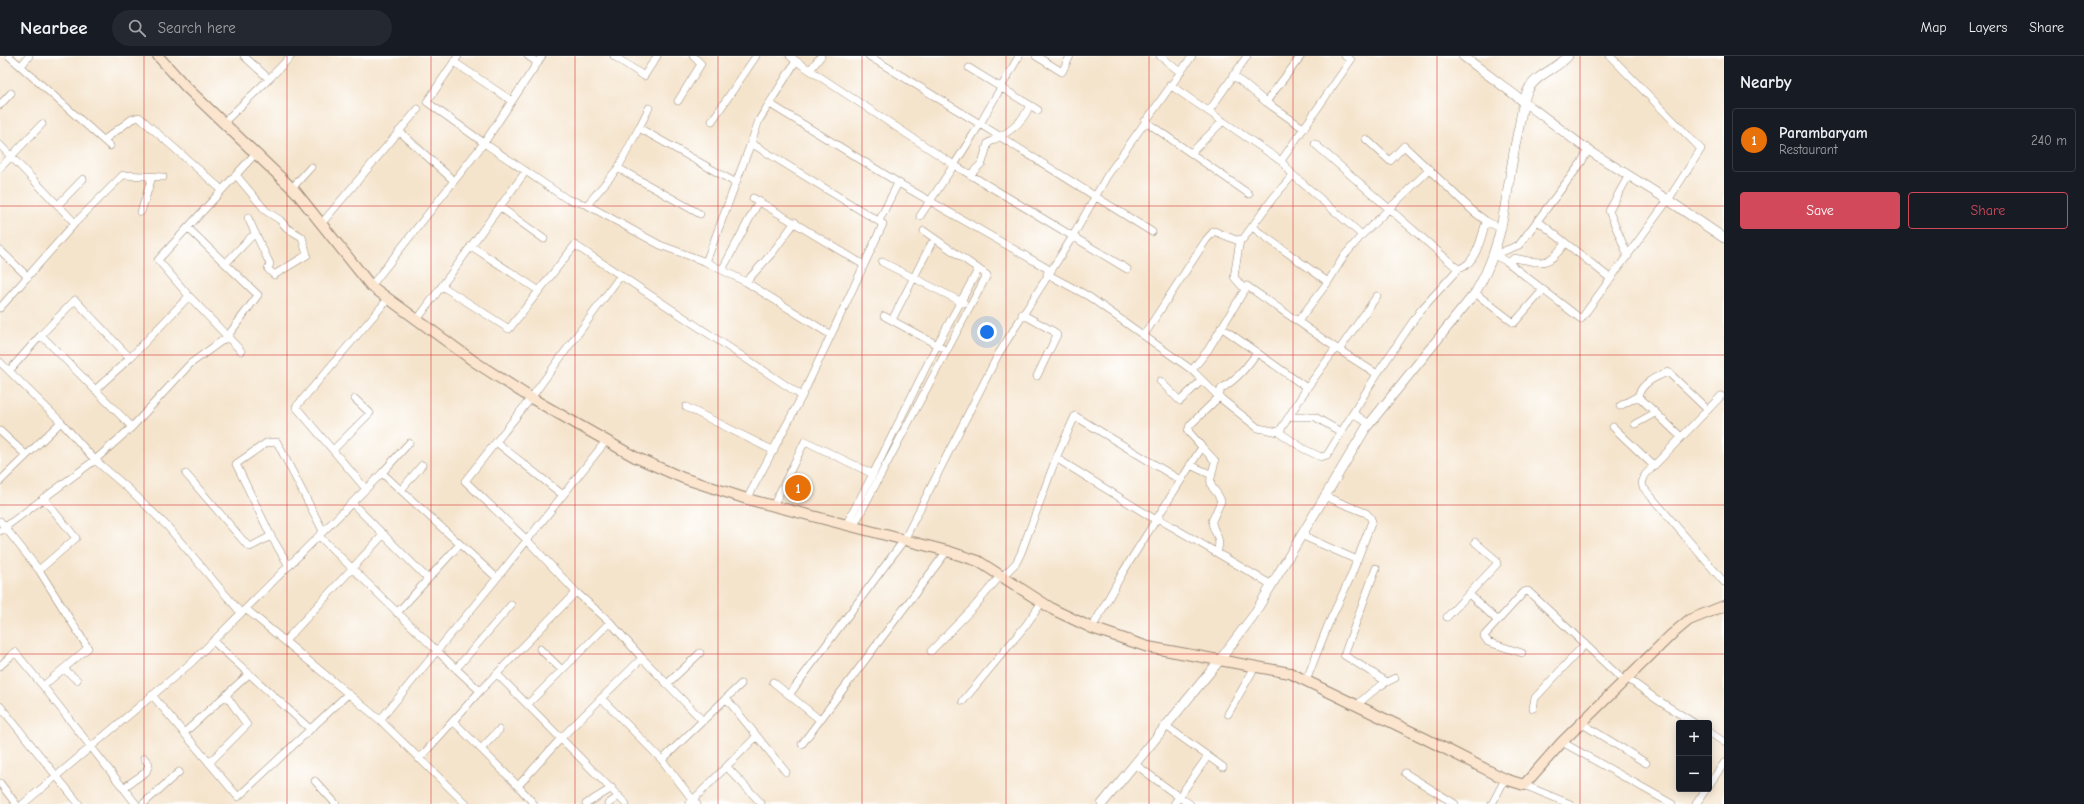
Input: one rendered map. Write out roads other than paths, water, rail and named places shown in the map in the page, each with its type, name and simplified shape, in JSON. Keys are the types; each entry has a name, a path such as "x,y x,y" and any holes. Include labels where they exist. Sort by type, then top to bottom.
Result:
{"main road":[{"path":"158,56 223,123 292,188 322,223 371,286 475,362 531,398 635,457 683,478 747,499 947,551 978,561 1072,620 1148,647 1290,673 1505,780 1524,785 1562,742 1670,635 1689,620 1724,606"}],"street":[{"path":"9,56 110,146"},
{"path":"21,66 29,56"},
{"path":"244,56 269,79"},
{"path":"223,123 291,56"},
{"path":"528,56 538,63"},
{"path":"371,286 453,180 484,143 542,56"},
{"path":"614,56 644,76 657,56"},
{"path":"678,101 701,64 693,56"},
{"path":"712,121 756,56"},
{"path":"790,56 954,165 1126,269"},
{"path":"810,70 821,56"},
{"path":"869,56 1096,195 1152,232"},
{"path":"920,216 980,124 1000,87 1020,56"},
{"path":"1036,56 1062,72 1070,56"},
{"path":"1160,56 1180,72"},
{"path":"789,695 904,540 995,359 1022,314 1073,236 1096,195 1145,121 1192,56"},
{"path":"1209,111 1233,75 1248,56"},
{"path":"1266,102 1301,56"},
{"path":"1281,161 1351,60 1345,56"},
{"path":"1463,56 1525,101 1588,150 1668,200 1724,238"},
{"path":"1102,804 1219,661 1253,616 1368,424 1475,293 1494,255 1502,229 1515,144 1528,92 1535,81 1568,56"},
{"path":"1494,255 1509,263 1581,319 1668,200 1701,149 1610,56"},
{"path":"512,101 456,59 427,102 484,143 567,199 587,205 660,245 706,262 746,282 830,335"},
{"path":"706,262 759,120 796,61"},
{"path":"968,68 1038,110"},
{"path":"1233,75 1266,102 1303,128"},
{"path":"1170,85 1281,161 1293,175 1362,235"},
{"path":"0,105 11,93"},
{"path":"770,104 898,183 1088,296 1192,370 1219,397 1258,428 1280,432 1304,449 1321,457 1327,455 1377,374 1420,311 1458,269 1463,268 1468,263 1478,248 1486,222"},
{"path":"970,175 982,163 988,143 1001,136 1024,119 1030,105"},
{"path":"587,205 618,168 649,108"},
{"path":"322,223 418,109"},
{"path":"104,140 132,119 139,117 222,190"},
{"path":"1145,121 1249,194"},
{"path":"1191,153 1222,121"},
{"path":"0,168 42,124"},
{"path":"639,128 736,183"},
{"path":"399,131 453,180"},
{"path":"1366,138 1390,161 1404,146 1486,222 1502,229"},
{"path":"747,499 774,451 802,396 884,224 751,143"},
{"path":"1315,144 1458,269"},
{"path":"0,145 75,223"},
{"path":"1494,255 1519,245 1581,163 1588,150"},
{"path":"241,351 189,296 158,260 255,154"},
{"path":"292,188 311,167"},
{"path":"618,168 700,214"},
{"path":"1298,321 1328,282 1344,256 1362,235 1390,210 1430,169"},
{"path":"417,320 526,171"},
{"path":"2,303 28,277 75,223 123,175 163,177"},
{"path":"236,175 266,211 280,220 286,228 302,237 307,256 274,275 268,269 270,264 248,218"},
{"path":"1245,290 1234,277 1240,240 1293,175"},
{"path":"1628,256 1609,211 1629,175"},
{"path":"141,212 152,177"},
{"path":"58,205 83,179"},
{"path":"879,221 898,183"},
{"path":"722,270 756,199 864,265"},
{"path":"500,207 544,238"},
{"path":"1538,221 1611,279"},
{"path":"746,282 795,222"},
{"path":"1252,227 1328,282"},
{"path":"3,529 95,460 132,427 190,364 227,337 258,295 188,228"},
{"path":"849,526 987,275 924,231"},
{"path":"1144,335 1206,240 1214,231 1240,240"},
{"path":"226,263 251,237"},
{"path":"1509,263 1514,258 1541,263 1555,258 1565,243"},
{"path":"892,320 931,244"},
{"path":"442,286 509,328 575,245 802,396"},
{"path":"471,246 538,290"},
{"path":"0,250 28,277"},
{"path":"882,262 970,306"},
{"path":"849,526 873,474 938,345 978,270"},
{"path":"621,275 531,398 465,481 527,540 576,592 610,622 642,658 704,721"},
{"path":"1192,370 1247,286 1377,374"},
{"path":"1475,293 1514,323 1543,290"},
{"path":"95,390 130,358 189,296"},
{"path":"1280,432 1307,388 1377,296"},
{"path":"366,489 296,407 388,299"},
{"path":"10,370 75,300 130,358"},
{"path":"1022,314 1053,330 1057,335 1037,376"},
{"path":"884,316 947,350"},
{"path":"1221,327 1307,388"},
{"path":"41,335 132,427"},
{"path":"1217,553 1219,546 1218,537 1212,521 1220,501 1219,494 1212,486 1212,475 1215,461 1188,431 1190,425 1219,397 1221,389 1238,378 1257,353"},
{"path":"0,362 10,370 61,422 95,460 131,491 168,528 243,611 285,641 380,720 466,804"},
{"path":"1620,406 1638,396 1640,389 1654,377 1668,372 1708,410"},
{"path":"1160,381 1180,401 1202,380"},
{"path":"1638,396 1681,437"},
{"path":"1720,396 1645,475 1642,483 1643,487 1724,582"},
{"path":"333,450 370,413 355,399"},
{"path":"686,407 774,451"},
{"path":"1353,413 1368,424"},
{"path":"1635,424 1655,413"},
{"path":"931,651 1016,563 1056,458 1075,416 1180,480"},
{"path":"1289,417 1315,417 1341,432"},
{"path":"0,481 61,422"},
{"path":"1613,427 1654,466"},
{"path":"0,431 26,455"},
{"path":"380,720 497,578 606,441"},
{"path":"773,506 805,441 873,474"},
{"path":"289,566 271,536 236,464 266,443 277,442 321,534 352,569 456,669 480,690"},
{"path":"496,442 563,494"},
{"path":"23,804 192,662 382,473 409,443"},
{"path":"1092,628 1123,572 1202,447"},
{"path":"1056,458 1157,519 1272,585"},
{"path":"401,490 422,465"},
{"path":"1190,466 1212,475"},
{"path":"382,473 497,578"},
{"path":"186,474 247,545 250,547 271,536"},
{"path":"1306,681 1328,624 1357,560 1371,524 1370,517 1324,496"},
{"path":"39,570 76,538 43,498"},
{"path":"352,503 428,579"},
{"path":"0,521 3,529 39,570 88,648 43,686"},
{"path":"285,641 384,534"},
{"path":"1301,535 1357,560"},
{"path":"1447,617 1470,595 1497,564 1496,560 1475,542"},
{"path":"397,613 460,544"},
{"path":"802,744 947,551"},
{"path":"1376,568 1344,655 1386,682"},
{"path":"1522,653 1488,642 1484,636 1524,592 1528,591 1625,679 1689,720"},
{"path":"419,759 480,690 576,592"},
{"path":"1470,595 1498,620"},
{"path":"964,701 1026,625 1042,602"},
{"path":"456,669 511,605"},
{"path":"528,704 610,622"},
{"path":"213,641 310,729"},
{"path":"1533,708 1535,698 1585,644"},
{"path":"540,649 562,670"},
{"path":"0,666 15,652 136,804"},
{"path":"667,684 700,652"},
{"path":"518,786 562,738 642,658"},
{"path":"1228,714 1255,667"},
{"path":"64,669 77,680"},
{"path":"184,733 249,674"},
{"path":"497,674 612,788 626,804"},
{"path":"1357,706 1369,694 1386,682 1395,678"},
{"path":"774,682 820,720"},
{"path":"662,760 741,684"},
{"path":"152,696 238,797 348,694"},
{"path":"209,763 247,726 226,695"},
{"path":"601,698 662,760 693,803 756,737"},
{"path":"726,698 756,737 786,772"},
{"path":"0,706 55,776 80,804"},
{"path":"453,721 534,804"},
{"path":"1581,723 1646,763"},
{"path":"1166,726 1223,767"},
{"path":"481,749 499,730"},
{"path":"1712,734 1724,742"},
{"path":"1562,742 1672,804"},
{"path":"1174,804 1208,756"},
{"path":"123,788 146,772 149,764 144,758"},
{"path":"1712,780 1724,763"},
{"path":"1135,764 1190,804"},
{"path":"727,767 761,803"},
{"path":"143,804 179,772"},
{"path":"1404,773 1455,804"},
{"path":"1492,804 1505,780"},
{"path":"314,781 336,804"},
{"path":"0,783 16,804"},
{"path":"1524,785 1570,804"},
{"path":"586,804 612,788"},
{"path":"1696,804 1704,792"},
{"path":"608,804 619,796"}],"place":[{"name":"Parambaryam","path":"798,488"}]}
